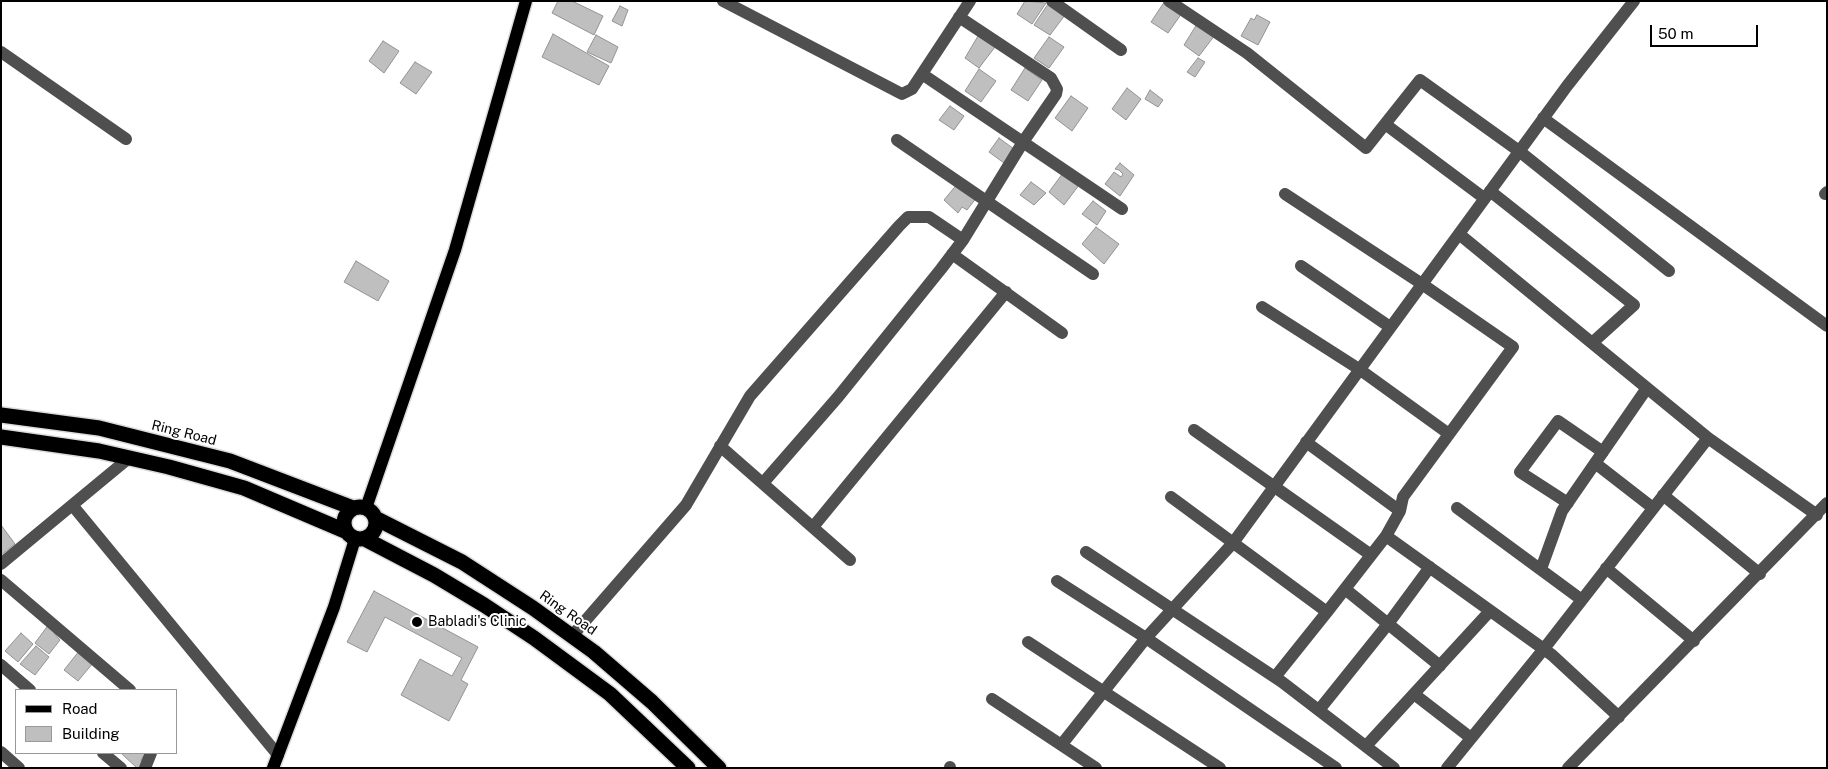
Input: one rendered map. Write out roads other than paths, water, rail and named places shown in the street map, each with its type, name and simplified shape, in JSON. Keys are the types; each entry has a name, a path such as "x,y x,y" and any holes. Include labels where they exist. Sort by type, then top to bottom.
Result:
{"highway":[{"name":"Ring Road","path":"1,414 99,428 230,461 365,511 462,562 572,636 652,702 719,768"},
{"path":"3,439 42,441 129,458 244,488 300,510 355,536 484,605 542,644 610,694 688,768"},
{"path":"365,511 376,528 355,536 345,515 365,511"}],"main road":[{"path":"365,511 455,250 526,1"},
{"path":"273,768 334,607 355,536"}],"street":[{"path":"723,1 898,93 907,93 912,90 970,1"},
{"path":"1052,1 1121,50"},
{"path":"1169,1 1247,53 1366,148 1420,80 1519,151 1669,271"},
{"path":"1062,744 1146,638 1233,543 1543,118 1634,1"},
{"path":"762,483 838,397 963,240 1023,142 1056,94 1055,82 959,17"},
{"path":"1,52 126,139"},
{"path":"922,74 1122,209"},
{"path":"1543,118 1827,326"},
{"path":"1385,124 1487,194 1634,305 1592,342"},
{"path":"897,140 1093,274"},
{"path":"1275,677 1386,536 1400,511 1403,497 1513,347 1422,284 1285,194"},
{"path":"572,636 682,511 696,491 750,396 908,217 929,217 963,240"},
{"path":"1459,234 1708,438 1817,515"},
{"path":"952,254 1062,333"},
{"path":"1301,266 1390,327"},
{"path":"813,527 1006,292"},
{"path":"1262,307 1360,369 1449,434"},
{"path":"1541,569 1562,512 1647,388"},
{"path":"1568,503 1520,472 1558,421 1603,452"},
{"path":"1194,430 1371,555"},
{"path":"1447,768 1544,650 1708,438"},
{"path":"1306,442 1400,511"},
{"path":"720,446 850,560"},
{"path":"1,564 74,506 129,458"},
{"path":"1595,463 1653,508"},
{"path":"1663,495 1760,574"},
{"path":"1171,497 1327,612"},
{"path":"1568,768 1760,574 1827,503"},
{"path":"74,506 278,755"},
{"path":"1457,508 1582,600"},
{"path":"1386,536 1544,650 1619,716"},
{"path":"1086,552 1275,677 1392,767"},
{"path":"1319,710 1430,568"},
{"path":"1606,568 1694,641"},
{"path":"1,580 129,689"},
{"path":"1057,581 1146,638 1336,768"},
{"path":"1344,589 1440,666"},
{"path":"1366,746 1490,611"},
{"path":"1028,642 1220,768"},
{"path":"1,665 29,689"},
{"path":"1414,694 1471,738"},
{"path":"992,698 1096,768"},
{"path":"1,753 19,768"},
{"path":"104,754 121,768"},
{"path":"145,768 151,754"}],"place":[{"name":"Babladi's Clinic","path":"417,622"}]}
